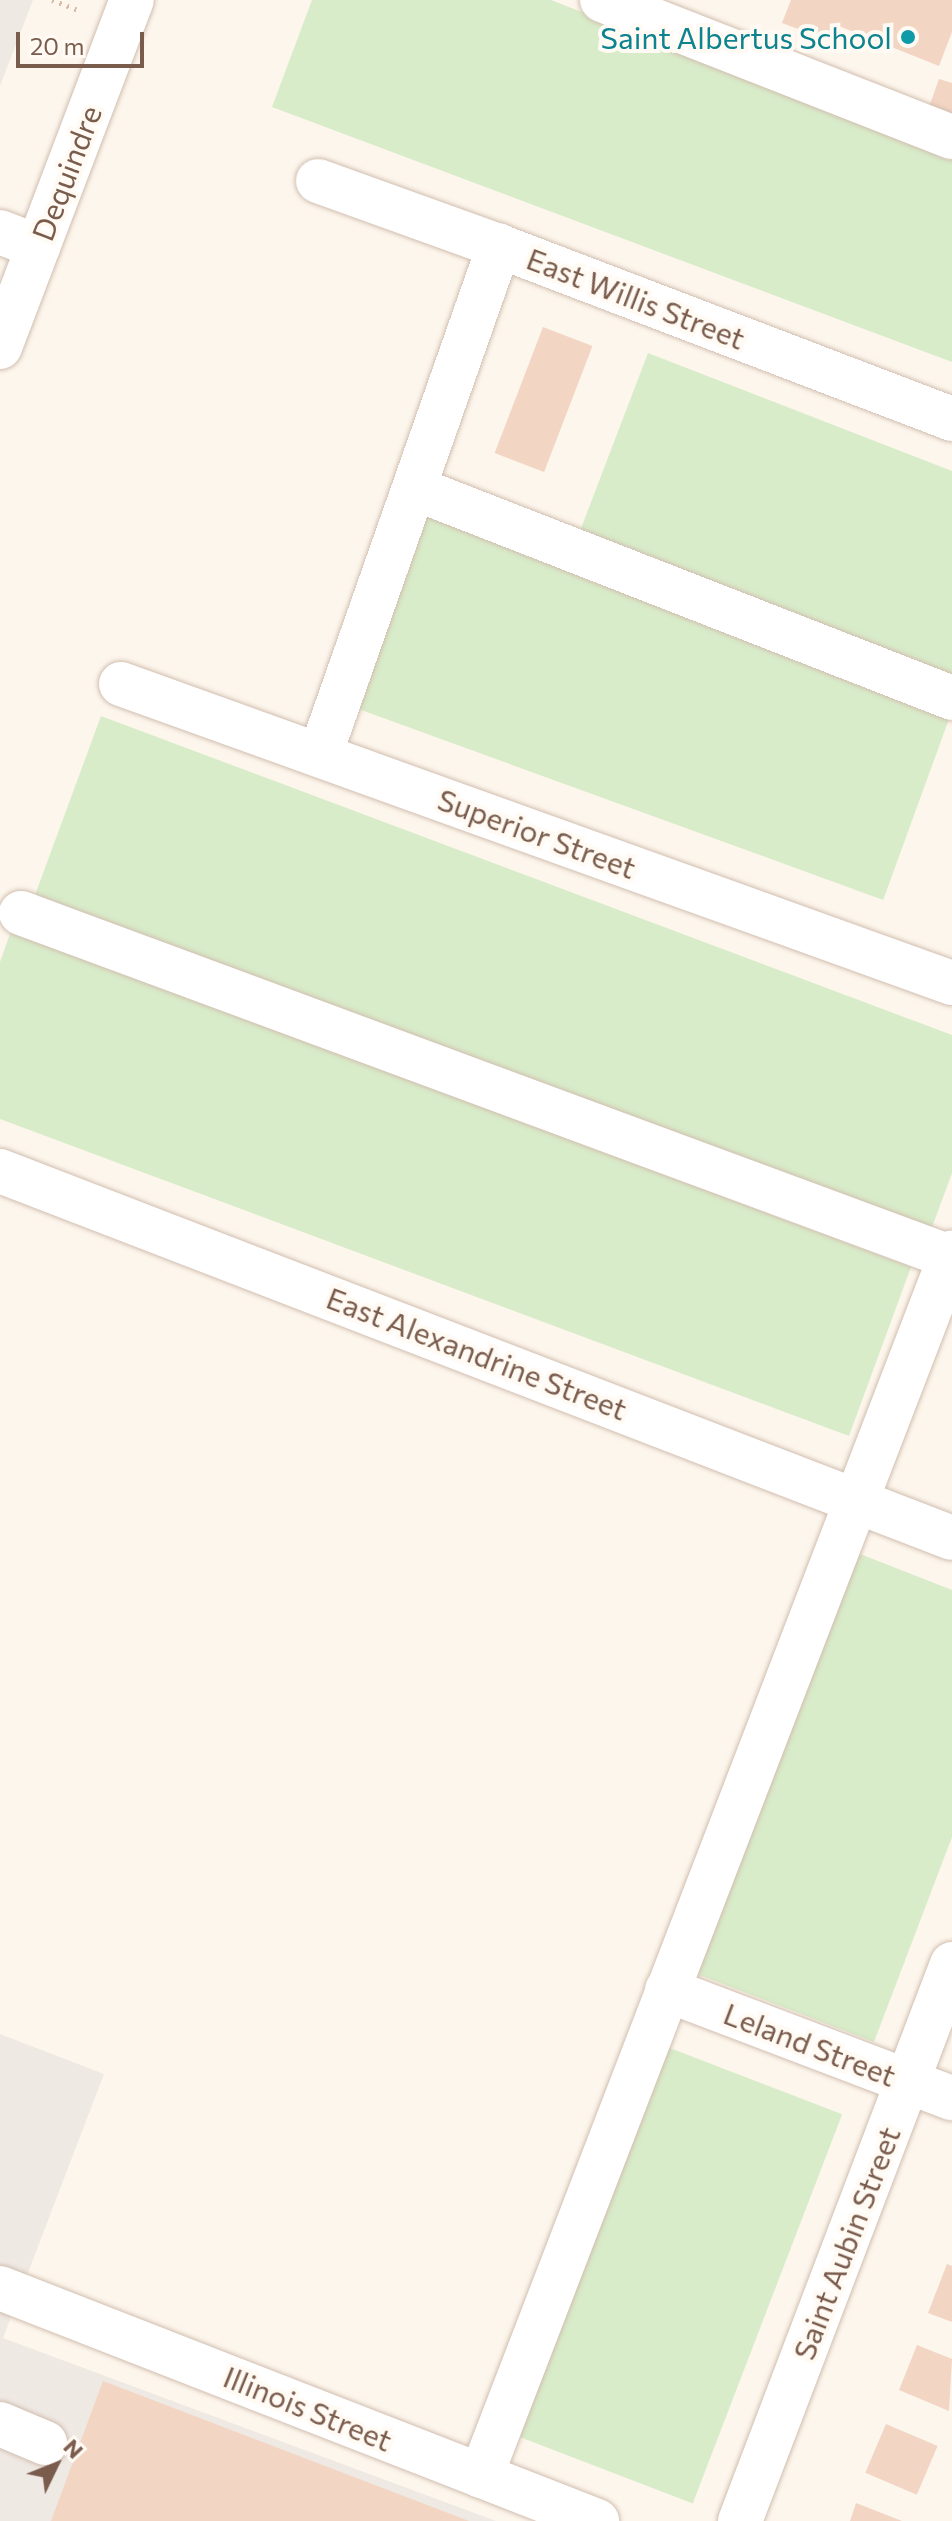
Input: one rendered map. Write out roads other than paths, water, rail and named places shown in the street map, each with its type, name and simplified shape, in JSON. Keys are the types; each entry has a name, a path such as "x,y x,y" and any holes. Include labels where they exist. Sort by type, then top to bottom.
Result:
{"street":[{"name":"Dequindre","path":"0,347 19,240 132,0"},
{"path":"602,0 952,137"},
{"name":"East Willis Street","path":"318,181 499,246 952,419"},
{"path":"320,755 499,246"},
{"path":"414,488 952,698"},
{"name":"Superior Street","path":"121,684 952,983"},
{"path":"21,913 951,1254 481,2476"},
{"name":"East Alexandrine Street","path":"0,1171 952,1538"},
{"name":"Saint Aubin Street","path":"740,2521 952,1964"},
{"name":"Leland Street","path":"667,1990 952,2098"},
{"name":"Illinois Street","path":"10,2291 597,2521"},
{"path":"0,2424 45,2443"}],"place":[{"name":"Saint Albertus School","path":"908,37"}]}
